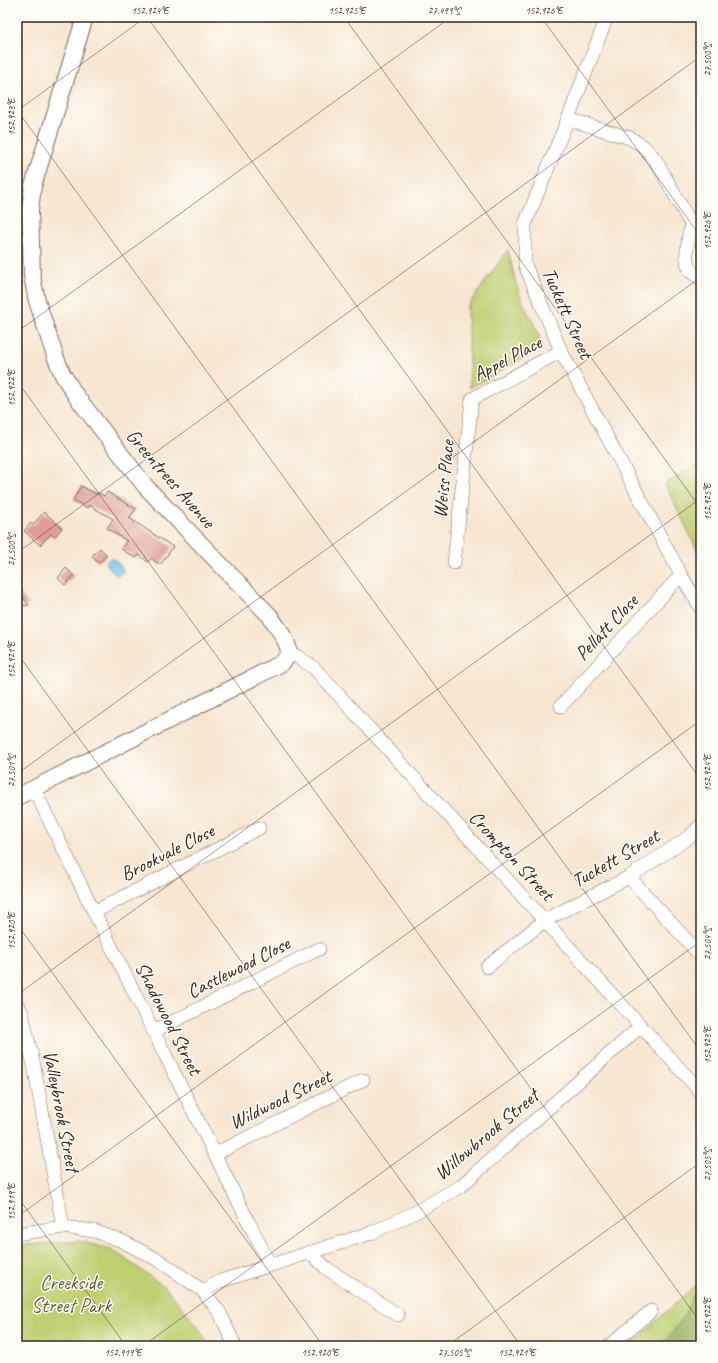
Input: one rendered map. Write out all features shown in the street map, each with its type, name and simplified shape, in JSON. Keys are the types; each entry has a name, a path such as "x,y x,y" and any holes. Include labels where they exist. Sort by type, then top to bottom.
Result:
{"street":[{"name":"Greentrees Avenue","path":"85,17 33,186 30,210 31,256 32,276 37,301 55,356 63,375 76,396 146,487 270,616 285,639 289,653"},
{"name":"Tuckett Street","path":"607,17 568,119 525,224 525,264 561,351 681,575 701,608"},
{"path":"568,119 630,138 643,146 655,159 696,227 686,256 689,268 696,277 701,278"},
{"name":"Appel Place","path":"472,399 561,351"},
{"name":"Weiss Place","path":"454,563 472,399"},
{"name":"Pellatt Close","path":"561,706 681,575"},
{"path":"17,797 282,663 287,658 289,653"},
{"name":"Crompton Street","path":"289,653 313,667 700,1091"},
{"name":"Shadowood Street","path":"34,789 270,1265"},
{"name":"Tuckett Street","path":"487,967 545,920 630,877 689,837 701,825"},
{"name":"Brookvale Close","path":"94,912 259,828"},
{"path":"630,877 701,956"},
{"name":"Castlewood Close","path":"154,1031 319,948"},
{"name":"Valleybrook Street","path":"17,1004 22,1013 34,1066 63,1227"},
{"name":"Willowbrook Street","path":"203,1291 221,1281 371,1233 414,1213 461,1186 641,1026"},
{"name":"Wildwood Street","path":"214,1154 363,1080"},
{"path":"17,1234 63,1227 94,1231 122,1241 160,1261 203,1291 220,1313 235,1346"},
{"path":"310,1252 326,1268 398,1315"},
{"path":"609,1346 651,1311"}],"green space":[{"path":"508,250 516,284 523,303 539,335 540,349 470,388 467,307"},
{"path":"701,462 701,558 665,484"},
{"name":"Creekside Street Park","path":"78,1241 111,1249 165,1287 197,1325 209,1346 17,1346 17,1247"},
{"path":"701,1277 701,1346 629,1346 698,1283"},
{"path":"701,1277 701,1346 662,1346 683,1318"}],"water":[{"path":"111,558 115,560 124,571 117,576 105,563"}],"building":[{"path":"81,486 96,494 99,493 104,496 107,492 136,509 129,518 173,547 160,565 151,558 148,562 139,555 136,558 121,549 127,541 107,528 113,519 89,505 87,508 73,500"},
{"path":"44,512 62,528 54,537 51,534 40,545 24,531 31,523 33,525"},
{"path":"100,548 107,555 98,563 92,556"},
{"path":"66,568 74,576 65,585 58,578"},
{"path":"17,589 29,605 17,606"}],"waterway":[{"path":"694,1346 701,1336"}]}
